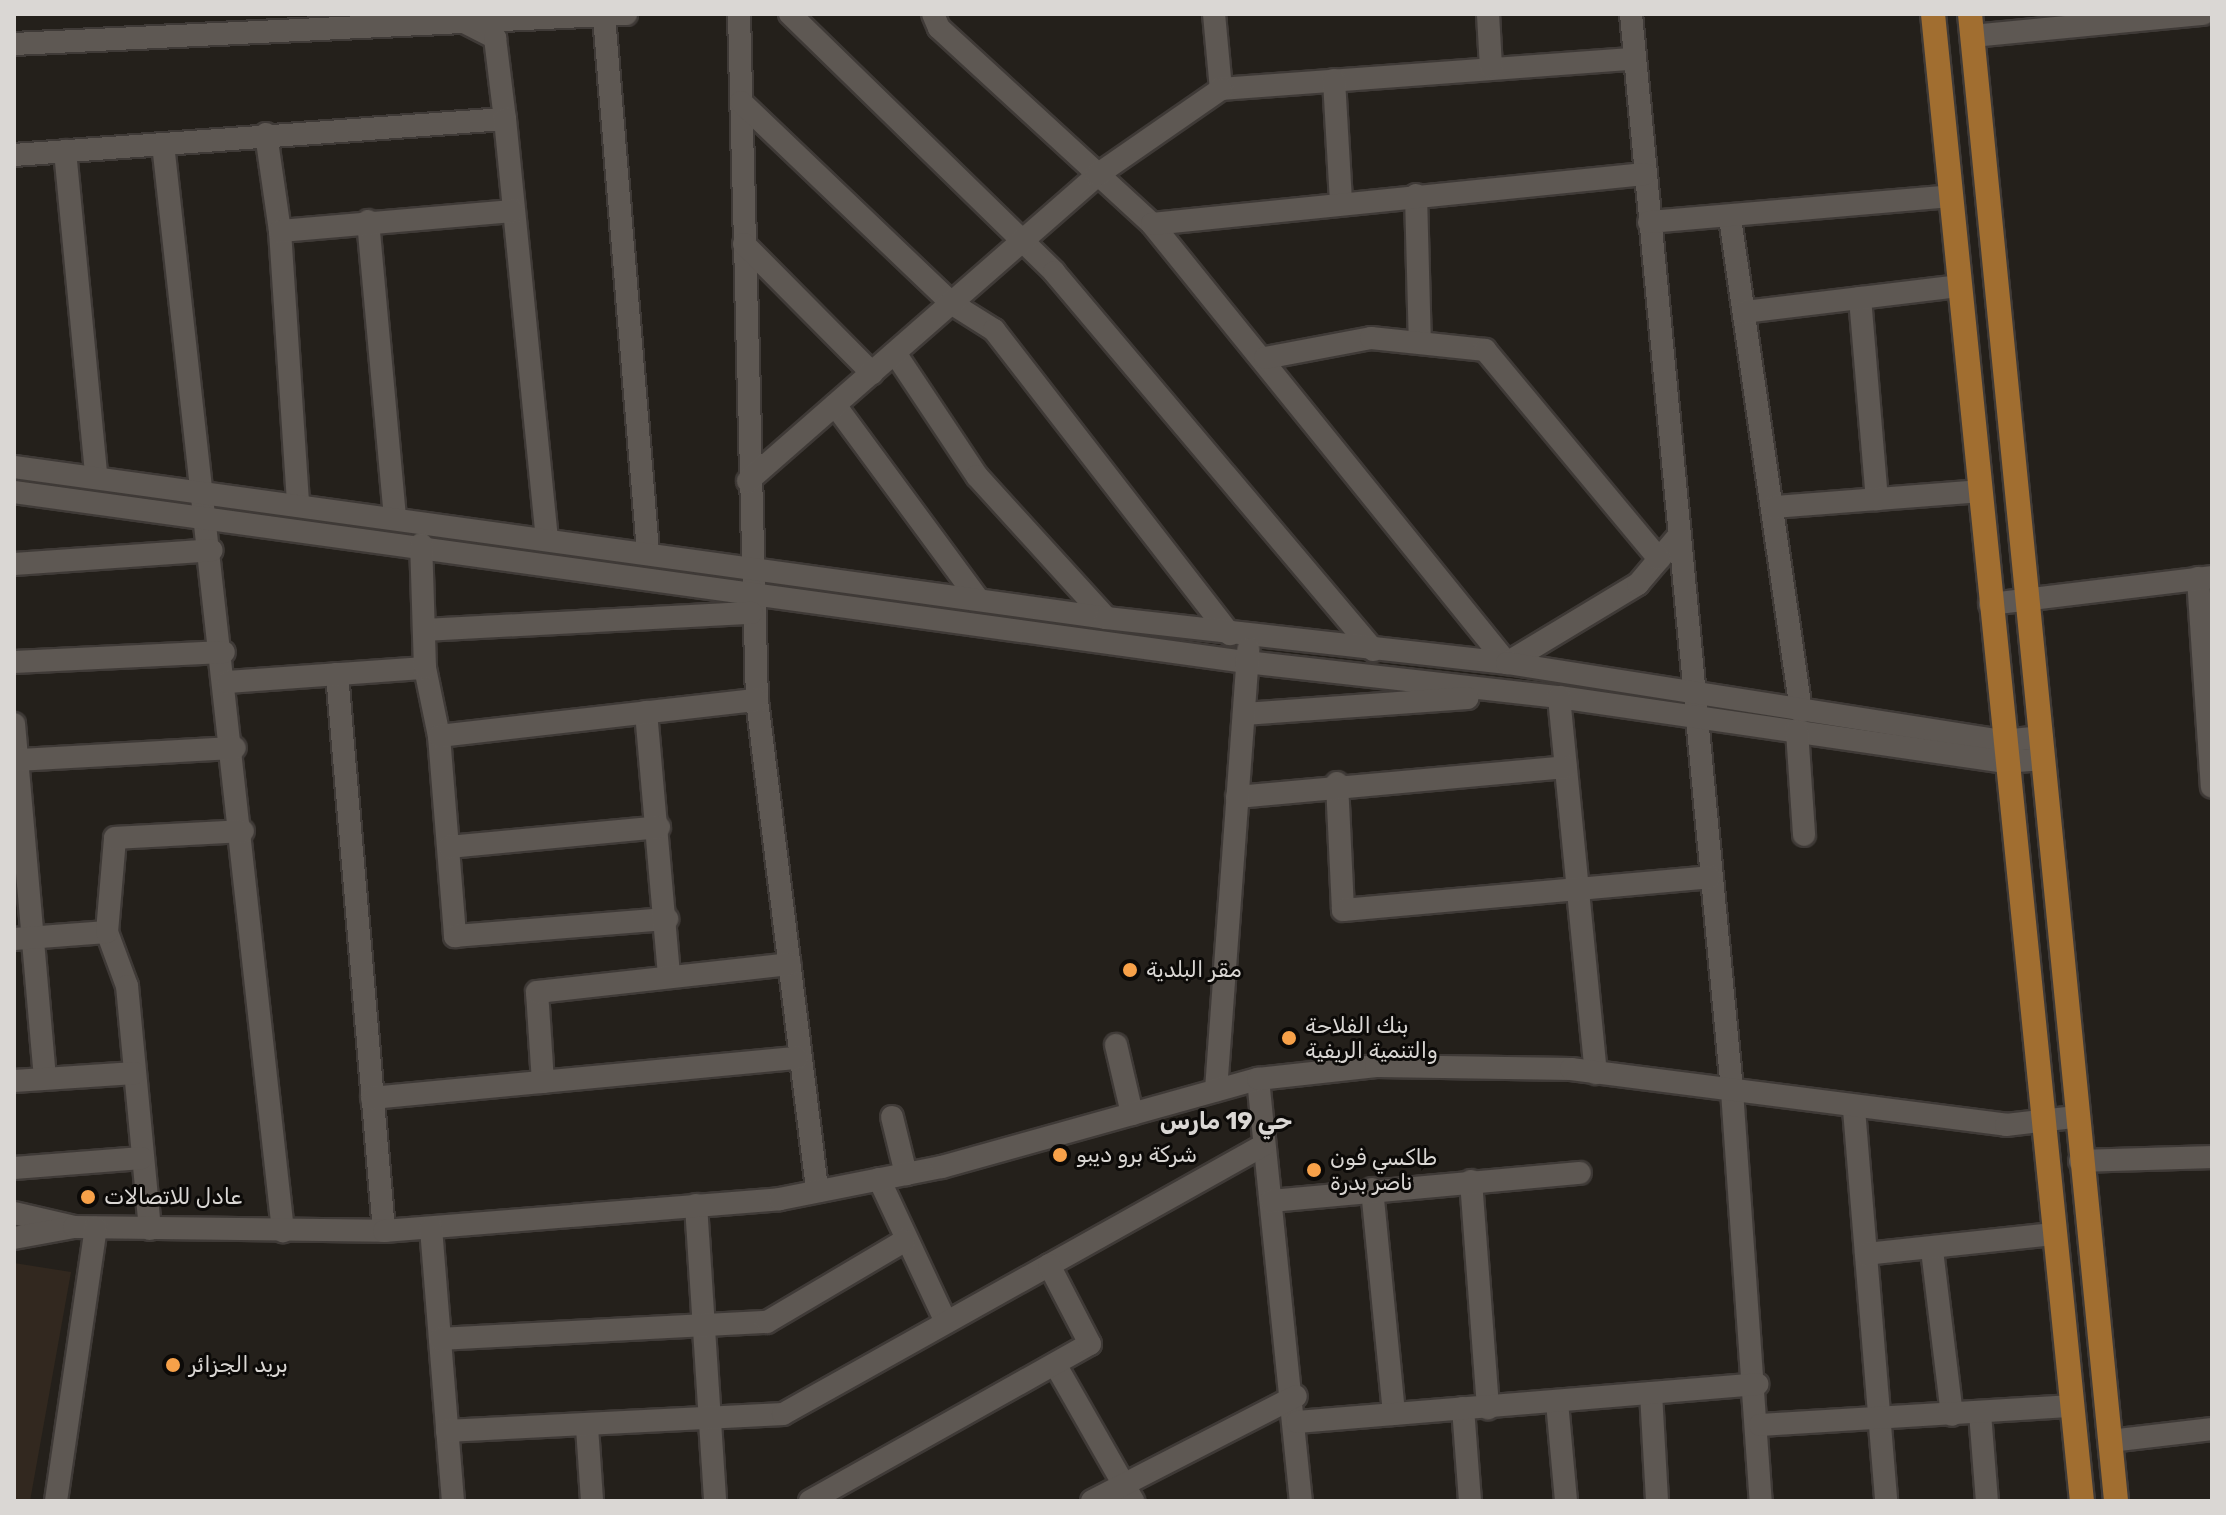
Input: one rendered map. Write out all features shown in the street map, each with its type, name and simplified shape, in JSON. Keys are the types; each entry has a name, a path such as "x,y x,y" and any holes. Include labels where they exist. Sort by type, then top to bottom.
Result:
{"main road":[{"path":"1933,14 2004,751 2082,1501"},
{"path":"1972,25 2029,598 2074,1117 2116,1501"}],"street":[{"path":"739,14 748,481 757,700 789,964 797,1058 817,1191"},
{"path":"790,14 1054,272 1374,650"},
{"path":"933,14 939,28 1152,224 1265,358 1507,663"},
{"path":"1214,14 1221,89"},
{"path":"1488,14 1491,67"},
{"path":"1631,14 1691,715 1732,1091 1760,1425 1761,1501"},
{"path":"1972,25 2203,14"},
{"path":"14,44 338,21 615,15 648,551"},
{"path":"465,18 495,38 547,539"},
{"path":"748,481 1097,175 1221,89 1634,59"},
{"path":"1334,80 1341,202"},
{"path":"741,102 951,303 994,330 1239,635 1246,662 1244,714 1216,1090"},
{"path":"14,155 266,134 505,119"},
{"path":"266,134 280,231 298,504"},
{"path":"163,144 228,682 283,1231"},
{"path":"65,151 96,473"},
{"path":"1152,224 1341,202 1644,174"},
{"path":"1416,195 1420,343"},
{"path":"1649,222 1730,218 1951,196"},
{"path":"280,231 368,221 513,211"},
{"path":"1730,218 1774,507 1799,722 1804,835"},
{"path":"368,221 395,518"},
{"path":"744,244 872,373"},
{"path":"1744,312 1959,286"},
{"path":"1860,298 1877,499"},
{"path":"1265,358 1371,338 1485,350 1659,559"},
{"path":"895,353 977,476 1106,618"},
{"path":"835,405 978,599"},
{"path":"14,467 96,473 1106,618 1507,663 1689,692 1799,722"},
{"path":"1774,507 1980,491"},
{"path":"14,492 421,544 752,602 1691,715 1799,722 2004,751 2043,748"},
{"path":"1507,663 1638,584 1676,539"},
{"path":"421,544 425,668 439,736 455,936 667,919"},
{"path":"14,564 212,550"},
{"path":"1990,604 2205,578 2212,787"},
{"path":"424,630 752,602"},
{"path":"14,662 224,652"},
{"path":"228,682 425,668"},
{"path":"337,674 384,1231"},
{"path":"1244,714 1521,694"},
{"path":"1559,697 1596,1073"},
{"path":"439,736 757,700"},
{"path":"646,712 659,827 669,976"},
{"path":"14,724 18,760 23,939 45,1078"},
{"path":"18,760 235,748"},
{"path":"1237,797 1337,783 1566,767"},
{"path":"1337,783 1343,910 1578,893 1710,877"},
{"path":"449,847 659,827"},
{"path":"150,1229 127,986 107,932 115,838 243,831"},
{"path":"23,939 107,932"},
{"path":"543,1082 537,992 789,964"},
{"path":"1116,1045 1132,1114"},
{"path":"372,1098 797,1058"},
{"path":"14,1238 85,1228 384,1231 696,1205 817,1191 906,1174 1258,1079 1376,1066 1596,1073 1854,1109 2006,1125 2074,1117"},
{"path":"14,1081 135,1073"},
{"path":"1258,1079 1296,1396 1301,1501"},
{"path":"1854,1109 1886,1501"},
{"path":"892,1117 906,1174"},
{"path":"447,1431 587,1427 783,1414 1264,1145"},
{"path":"2080,1161 2212,1157"},
{"path":"14,1168 142,1158"},
{"path":"1271,1201 1372,1189 1580,1173"},
{"path":"879,1179 904,1241 946,1322"},
{"path":"1471,1181 1488,1408"},
{"path":"1372,1189 1394,1414"},
{"path":"696,1205 706,1322 715,1501"},
{"path":"14,1213 85,1228"},
{"path":"56,1501 85,1228"},
{"path":"431,1228 453,1501"},
{"path":"1866,1254 1932,1250 2054,1234"},
{"path":"440,1339 706,1322 767,1322 904,1241"},
{"path":"1932,1250 1952,1415"},
{"path":"810,1501 1090,1344 1049,1265"},
{"path":"1055,1364 1128,1492"},
{"path":"1297,1422 1757,1384"},
{"path":"1651,1393 1657,1501"},
{"path":"1092,1501 1128,1492 1296,1396"},
{"path":"1557,1402 1566,1501"},
{"path":"1760,1425 2072,1406"},
{"path":"1463,1408 1470,1501"},
{"path":"1980,1413 1987,1501"},
{"path":"587,1427 592,1501"},
{"path":"2110,1441 2212,1429"}],"shaded area":[{"path":"14,1263 71,1272 30,1501 14,1501"}],"place":[{"name":"مقر البلدية","path":"1130,970"},
{"name":"بنك الفلاحة والتنمية الريفية","path":"1289,1038"},
{"name":"شركة برو ديبو","path":"1060,1155"},
{"name":"طاكسي فون ناصر بدرة","path":"1314,1170"},
{"name":"عادل للاتصالات","path":"88,1197"},
{"name":"بريد الجزائر","path":"173,1365"}],"district":[{"name":"حي 19 مارس","path":"1226,1122"}]}
